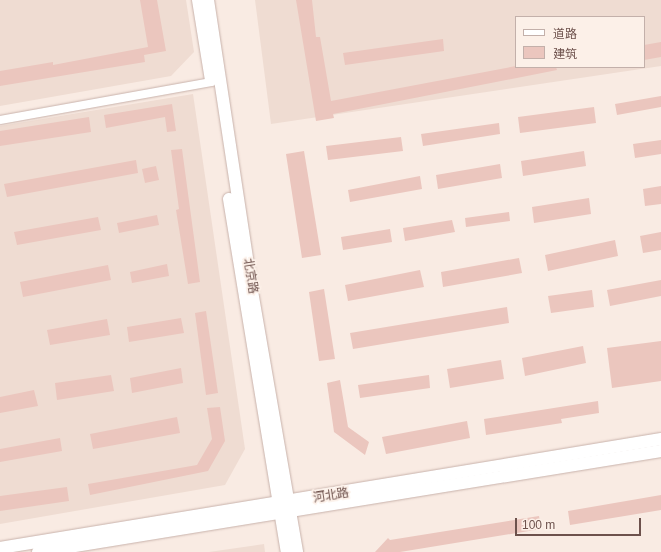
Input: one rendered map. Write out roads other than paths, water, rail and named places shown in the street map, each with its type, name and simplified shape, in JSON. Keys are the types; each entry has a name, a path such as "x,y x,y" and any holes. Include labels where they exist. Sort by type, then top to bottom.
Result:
{"street":[{"name":"北京路","path":"198,0 212,82 243,292 285,508 297,552"},
{"name":"北京路","path":"208,0 285,508 287,552"},
{"path":"0,120 212,82"},
{"name":"河北路","path":"38,552 661,439"},
{"name":"河北路","path":"0,548 285,508 661,451"}]}
